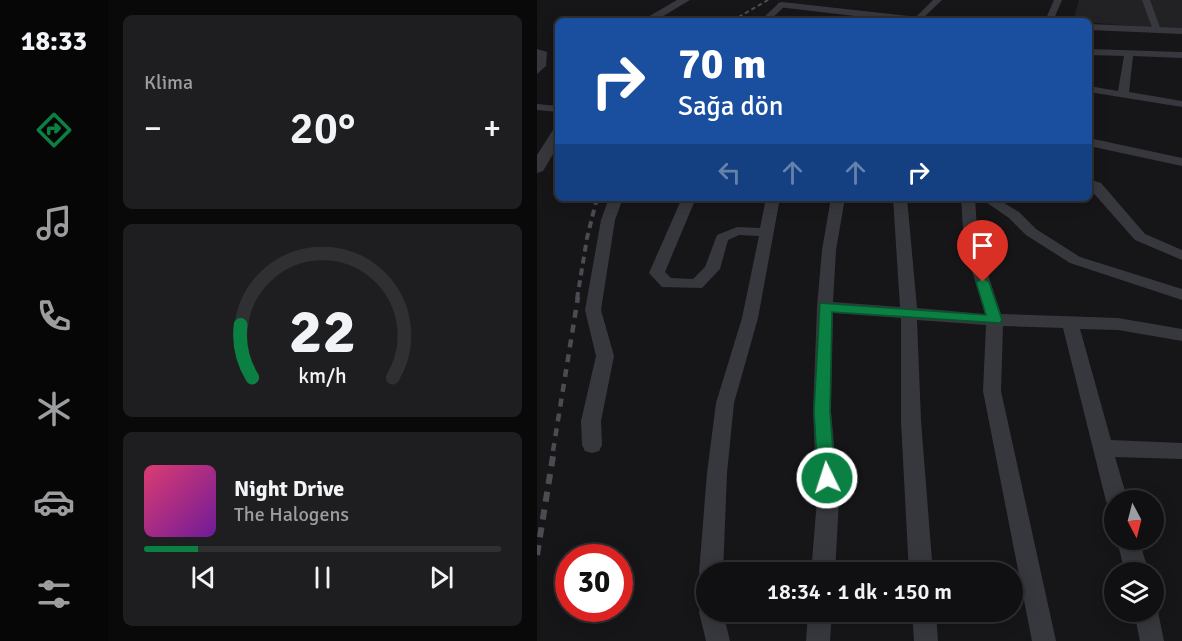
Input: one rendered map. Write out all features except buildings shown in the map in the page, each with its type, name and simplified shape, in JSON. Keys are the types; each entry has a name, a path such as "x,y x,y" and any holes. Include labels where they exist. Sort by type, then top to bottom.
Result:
{"street":[{"path":"652,18 685,0"},
{"path":"923,18 937,0"},
{"path":"1050,18 1058,0"},
{"path":"1146,0 1157,30"},
{"path":"768,18 786,3 905,18"},
{"path":"1092,27 1182,31"},
{"path":"537,51 542,52 541,66 537,71"},
{"path":"1092,52 1182,55"},
{"path":"1123,94 1129,52"},
{"path":"1092,89 1182,104"},
{"path":"537,107 555,109"},
{"path":"537,168 555,138"},
{"path":"1092,143 1182,162"},
{"path":"1092,184 1096,186 1140,237 1182,255"},
{"path":"592,446 591,421 605,356 593,310 608,220 615,201"},
{"path":"688,201 657,273 667,283 697,284 712,269 722,238 737,231 765,231"},
{"path":"712,562 717,473 725,403 750,318 772,201"},
{"path":"824,562 828,500 822,411 825,307 829,250 837,201"},
{"path":"900,201 909,314 911,421 920,562"},
{"path":"968,201 971,244 995,320 991,391 1044,641"},
{"path":"992,201 1014,215 1031,232 1075,260 1182,295"},
{"path":"825,307 995,320 1117,324 1182,335"},
{"path":"1070,321 1114,490"},
{"path":"1103,447 1182,451"},
{"path":"713,622 718,641"},
{"path":"818,641 819,622"},
{"path":"925,622 926,641"},
{"path":"1148,622 1152,641"}],"shaded area":[{"path":"1079,0 1182,0 1182,30 1092,23 1092,18 1074,18"}],"railway":[{"path":"737,18 768,0"},
{"path":"577,299 587,238 596,201"},
{"path":"553,451 578,297"},
{"path":"537,555 554,450"}],"route":[{"path":"827,478 822,411 825,307 995,320 983,282"}]}
